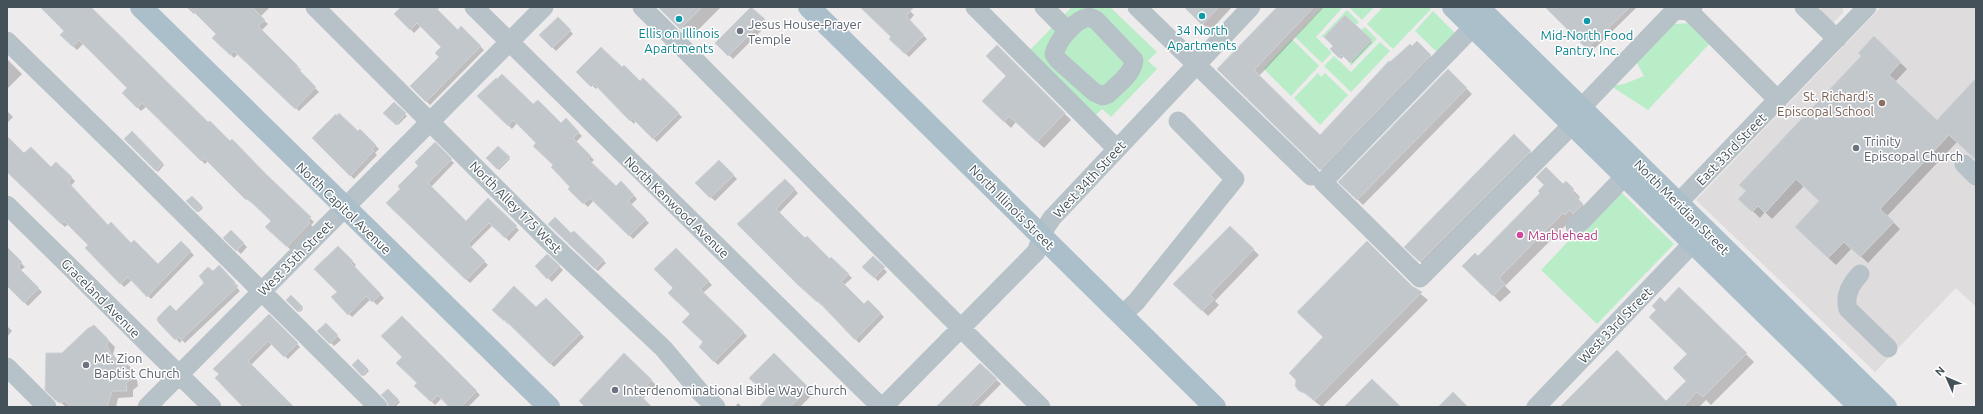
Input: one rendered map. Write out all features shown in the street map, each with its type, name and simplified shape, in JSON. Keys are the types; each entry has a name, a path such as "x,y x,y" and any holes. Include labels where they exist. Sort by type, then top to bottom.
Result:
{"main road":[{"name":"North Capitol Avenue","path":"141,7 549,407"},
{"name":"North Illinois Street","path":"809,7 1215,407"},
{"name":"North Meridian Street","path":"1453,7 1484,14 1577,116 1625,176 1860,407"},
{"name":"North Meridian Street","path":"1577,116 1678,203 1886,407"}],"street":[{"name":"North Alley 175 West","path":"315,7 549,240 663,348 701,393 716,407"},
{"name":"North Kenwood Avenue","path":"474,7 882,407"},
{"name":"West 35th Street","path":"147,407 544,7"},
{"path":"642,7 752,116 960,329 1041,407"},
{"path":"975,7 1117,149"},
{"path":"1044,7 1068,31"},
{"path":"1137,7 1196,66 1311,176"},
{"name":"West 34th Street","path":"882,407 1036,252 1052,218 1251,7"},
{"path":"1804,7 1836,39"},
{"name":"East 33rd Street","path":"1678,203 1867,7"},
{"path":"1484,14 1323,182 1420,278 1577,116 1675,10 1691,9 1778,100"},
{"path":"7,41 378,407"},
{"path":"1122,315 1136,302 1235,179 1178,121"},
{"path":"1575,226 1582,222 1625,176"},
{"name":"Graceland Avenue","path":"7,205 212,407"},
{"name":"West 33rd Street","path":"1536,407 1599,332 1693,243"},
{"path":"1860,274 1853,282 1848,294 1846,302 1848,309 1888,348"},
{"path":"7,367 47,407"}],"shaded area":[{"path":"1821,7 1843,7 1843,13 1834,22 1831,22 1820,12"},
{"name":"St. Richard's Episcopal School","path":"1881,7 1976,7 1976,307 1956,288 1875,372 1696,200"}],"green space":[{"path":"1072,7 1110,7 1157,52 1148,61 1157,69 1111,117 1102,109 1094,117 1028,52"},
{"path":"1323,7 1343,7 1316,37 1332,53 1322,63 1295,37"},
{"path":"1349,7 1374,7 1362,20"},
{"path":"1383,7 1429,7 1431,9 1393,49 1367,24"},
{"path":"1347,10 1359,22 1356,25 1345,15 1324,37 1321,37"},
{"path":"1433,11 1458,36 1440,55 1415,31"},
{"path":"1692,23 1711,42 1648,110 1611,86 1624,84 1644,76 1636,61 1673,24"},
{"path":"1365,27 1377,39 1351,66 1350,63 1361,30"},
{"path":"1292,39 1319,66 1291,96 1264,69"},
{"path":"1380,42 1390,51 1351,92 1324,66 1334,56 1351,72"},
{"path":"1318,73 1321,77 1325,73 1348,95 1320,125 1294,98"},
{"path":"1620,191 1674,244 1597,324 1541,270 1579,230"}],"building":[{"path":"40,7 91,7 208,122 210,121 230,141 232,139 311,217 308,221 310,223 287,247 265,227 271,221 248,199 246,200 204,158 201,161 142,103 137,108 122,93 127,88 79,40 73,47 60,35 64,31"},
{"path":"189,7 252,7 265,20 258,26 298,66 297,68 316,87 295,109 234,51 230,55 212,38 216,34"},
{"path":"401,7 435,7 458,30 461,26 481,46 426,102 410,86 439,57 435,53 441,47 417,23 410,30 394,14"},
{"name":"Ellis on Illinois Apartments","path":"658,7 702,7 680,29"},
{"name":"Jesus House-Prayer Temple","path":"751,7 765,19 728,56 715,43"},
{"path":"860,7 914,7 906,16 924,35 905,54 889,39 891,37"},
{"name":"34 North Apartments","path":"1184,7 1219,7 1202,25"},
{"path":"1277,7 1314,7 1254,70 1320,135 1389,61 1390,62 1410,44 1412,46 1417,41 1431,55 1320,170 1217,69"},
{"name":"Mid-North Food Pantry, Inc.","path":"1545,7 1630,7 1587,49"},
{"path":"1345,15 1372,40 1350,63 1342,55 1339,58 1330,49 1333,46 1324,37"},
{"path":"558,17 571,30 552,48 539,35"},
{"name":"Trinity Episcopal Church","path":"1874,36 1901,62 1889,75 1937,120 1976,78 1976,160 1949,135 1880,209 1894,222 1860,257 1844,242 1828,258 1795,227 1819,201 1796,179 1765,213 1758,206 1752,212 1738,199 1746,191 1739,185 1861,56 1858,53"},
{"path":"997,45 1065,113 1037,142 1009,116 1004,122 982,101 1006,76 986,56"},
{"path":"601,47 622,67 624,65 640,81 643,78 679,113 653,139 632,118 630,121 594,84 591,87 576,72"},
{"path":"1448,69 1467,88 1357,200 1338,182"},
{"path":"502,74 533,104 538,100 561,123 566,118 579,132 573,138 591,156 588,159 616,186 621,181 634,195 628,201 646,219 629,236 590,198 583,204 568,189 570,187 551,167 553,165 533,146 536,143 513,120 508,126 477,96"},
{"path":"394,102 406,113 396,125 383,113"},
{"path":"339,113 358,131 360,129 376,145 372,149 374,151 350,176 312,138 336,114 337,116"},
{"path":"132,131 163,163 156,171 124,139"},
{"path":"1514,134 1531,151 1420,262 1404,247"},
{"path":"7,136 24,153 31,147 51,167 56,162 72,177 68,182 108,225 111,222 131,243 134,240 158,264 181,241 191,251 147,297 128,277 120,284 85,248 88,245 64,221 61,224 7,172"},
{"path":"435,142 452,159 428,183 466,221 488,198 517,226 505,238 489,223 468,244 485,261 466,280 386,203 400,189 398,186 418,166 415,162"},
{"path":"498,146 510,157 497,169 486,158"},
{"path":"719,160 734,175 710,198 695,183"},
{"name":"Marblehead","path":"1546,167 1563,184 1566,181 1574,189 1572,192 1583,204 1573,214 1570,210 1565,215 1563,213 1499,278 1505,284 1493,296 1462,266 1475,253 1478,256 1540,193 1538,191 1544,185 1536,177"},
{"path":"785,179 795,189 776,209 805,238 807,236 830,259 831,257 849,274 841,281 864,304 868,300 881,313 855,340 818,301 817,302 797,284 737,224"},
{"path":"192,196 202,206 197,212 186,201"},
{"path":"555,217 571,233 574,231 604,260 595,269 548,224"},
{"path":"1230,226 1254,249 1210,295 1214,299 1202,311 1173,284"},
{"path":"231,230 244,243 236,251 223,238"},
{"path":"1367,241 1412,286 1422,292 1314,401 1307,394 1299,391 1295,386 1296,380 1289,373 1323,337 1297,312"},
{"path":"338,246 353,261 351,263 381,294 372,302 366,296 348,315 331,297 337,292 314,269"},
{"path":"7,247 22,262 18,267 39,288 24,303 7,286"},
{"path":"676,248 709,281 700,289 744,332 714,362 699,347 703,342 682,322 690,314 668,293 673,288 654,269"},
{"path":"547,254 560,266 547,279 535,266"},
{"path":"873,256 885,267 874,278 862,267"},
{"path":"219,265 235,282 234,283 237,287 181,340 178,337 175,340 158,322 157,318 170,305 176,311 204,283 199,276 208,267 213,271"},
{"path":"514,286 536,307 546,298 581,333 550,364 505,320 504,321 492,310"},
{"path":"1679,287 1747,353 1703,397 1697,392 1683,407 1560,407 1617,350 1666,401 1686,381 1673,368 1687,354 1649,317 1656,310 1652,306 1660,297 1665,302"},
{"path":"291,295 303,307 298,312 286,300"},
{"path":"269,314 298,343 284,357 268,341 248,361 294,407 243,407 215,378 219,374 213,369"},
{"path":"402,316 477,391 461,407 449,407 438,395 431,402 414,386 417,383 396,363 402,357 381,336"},
{"path":"326,323 338,335 330,344 317,331"},
{"name":"Mt. Zion Baptist Church","path":"94,325 108,339 107,346 116,362 127,362 126,369 131,372 132,379 126,383 127,391 112,391 107,407 71,407 65,401 60,403 55,400 45,390 46,353 62,353 87,329"},
{"name":"Interdenominational Bible Way Church","path":"624,353 652,380 639,394 652,407 585,407 579,401"},
{"path":"774,353 809,388 790,407 759,407 768,397 749,378"},
{"path":"358,359 368,369 362,376 352,365"},
{"path":"980,363 997,379 969,407 936,407"},
{"path":"1372,379 1401,407 1344,407"},
{"path":"388,389 399,400 392,407 389,407 386,400 381,395"},
{"path":"1453,392 1468,407 1438,407"}],"place":[{"name":"34 North Apartments","path":"1202,16"},
{"name":"Ellis on Illinois Apartments","path":"679,19"},
{"name":"Mid-North Food Pantry, Inc.","path":"1587,21"},
{"name":"Jesus House-Prayer Temple","path":"740,31"},
{"name":"St. Richard's Episcopal School","path":"1882,103"},
{"name":"Trinity Episcopal Church","path":"1856,148"},
{"name":"Marblehead","path":"1520,235"},
{"name":"Mt. Zion Baptist Church","path":"86,365"},
{"name":"Interdenominational Bible Way Church","path":"615,390"}]}
